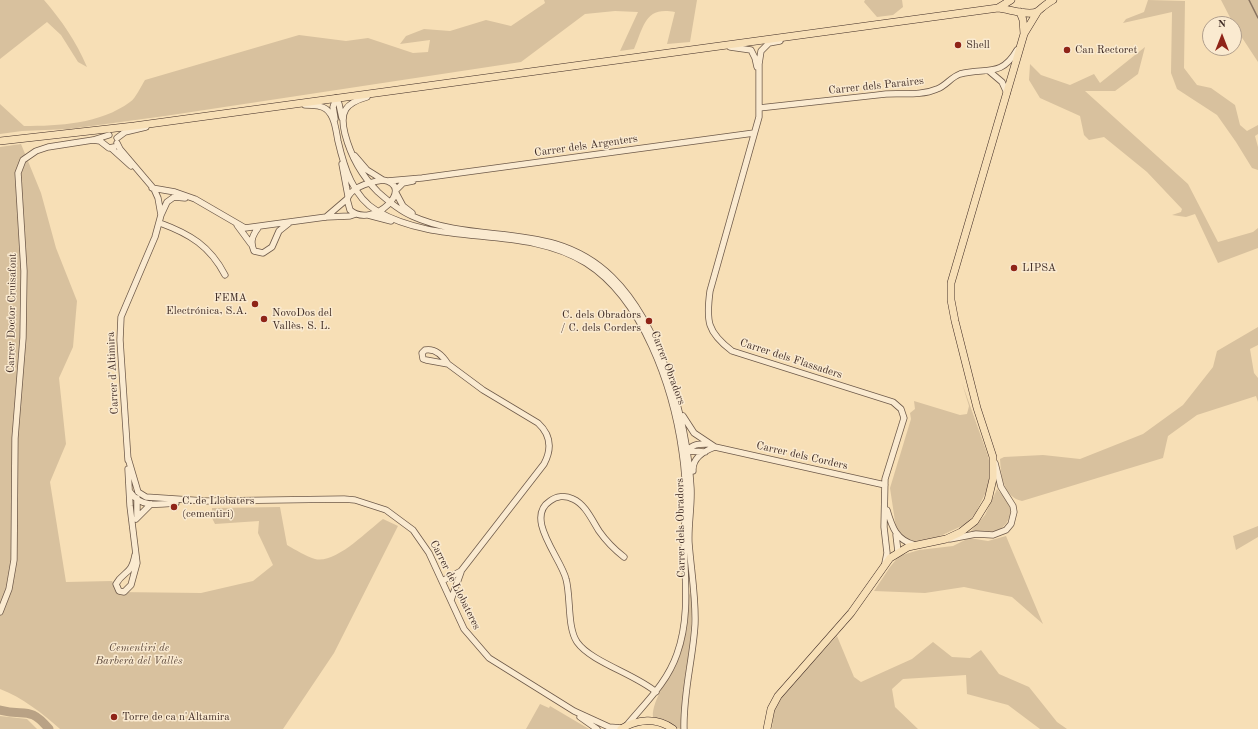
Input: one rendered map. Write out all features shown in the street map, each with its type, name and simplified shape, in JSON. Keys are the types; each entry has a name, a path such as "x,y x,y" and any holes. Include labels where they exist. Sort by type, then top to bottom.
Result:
{"main road":[{"path":"998,8 1011,0"},
{"path":"1015,0 1023,20 1024,34"},
{"path":"0,141 178,120 998,8 1030,14 1053,0"},
{"path":"767,729 771,709 778,696 852,613 884,565 898,552 916,545 946,539 968,528 985,507 993,483 993,457 972,388 955,321 951,294 953,274 1024,34 1041,6"},
{"path":"623,728 649,720 663,723 673,729"}],"street":[{"name":"Carrer dels Flassaders","path":"801,35 769,43 761,51 759,64 759,117 710,291 707,313 710,328 718,340 732,351 893,402 901,409 904,418 885,479 886,507 884,527 887,542 887,553 884,565"},
{"name":"Carrer dels Paraires","path":"759,108 889,94 916,93 938,89 954,76 973,71 989,71 1001,68 1008,64 1022,42"},
{"name":"Carrer dels Flassaders","path":"716,47 737,47 751,50 755,58 759,83"},
{"path":"989,71 1002,82 1006,93"},
{"name":"Carrer dels Obradors","path":"343,124 345,109 348,104 380,92"},
{"name":"Carrer dels Obradors","path":"336,98 339,104 350,151 356,165 370,183 391,203 415,218 468,232"},
{"name":"Carrer dels Obradors","path":"336,98 333,107 335,125 342,156 355,190 365,202 378,212 397,221 426,229 529,237 565,247 575,251 605,270 627,293 641,314 668,376 677,401 687,449 691,488 686,540 695,614 685,694 684,729"},
{"name":"Carrer dels Obradors","path":"289,104 315,105 325,108 330,114 335,125"},
{"path":"117,140 113,135 109,135 104,139 108,146 115,146 117,140 130,131 178,120"},
{"name":"Carrer dels Argenters","path":"326,217 355,190 370,183 422,178 754,133"},
{"name":"Carrer Doctor Cruisafont","path":"0,612 9,589 14,560 15,438 23,338 24,271 18,173 23,160 36,151 48,147 93,140 109,135"},
{"name":"Carrer Doctor Cruisafont","path":"93,140 108,146"},
{"name":"Carrer d'Altimira","path":"117,140 120,149 144,177 158,198 161,215 160,223 121,317 120,340 130,491 139,499"},
{"name":"Carrer d'Altimira","path":"108,146 144,177"},
{"name":"Carrer dels Obradors","path":"350,151 366,170 385,181 396,191"},
{"name":"Carrer dels Obradors","path":"342,156 342,165 348,198"},
{"name":"Carrer dels Argenters","path":"396,191 403,183 422,178"},
{"path":"152,188 195,199 237,225 245,228 258,228 293,221 350,216 356,214 397,221"},
{"path":"368,215 378,212 391,203 396,191"},
{"path":"396,191 403,206 415,218"},
{"path":"158,198 162,194 175,194"},
{"path":"161,215 167,202 175,194"},
{"path":"348,198 350,210 356,214"},
{"path":"237,225 251,244 254,251 263,253 272,247 279,231 293,221"},
{"path":"160,223 184,232 204,246 219,263 225,275"},
{"path":"251,244 253,234 258,228"},
{"name":"Carrer Obradors","path":"468,232 550,247 576,258 605,276 634,311 655,357 674,412 682,452 685,500 686,610 683,633 676,656 666,678 656,692 623,728"},
{"path":"529,237 530,239 537,241 537,244"},
{"name":"Carrer dels Obradors","path":"513,240 529,237"},
{"path":"550,247 565,247"},
{"name":"Carrer dels Obradors","path":"565,247 566,250 573,253 576,258 584,259 594,265 599,266"},
{"name":"Carrer dels Obradors","path":"605,270 634,311 664,373 668,376"},
{"path":"448,364 484,390 538,423 544,428 550,444 544,464 461,571 451,600"},
{"name":"Carrer dels Corders","path":"677,401 686,422 694,433 713,445"},
{"path":"674,412 678,417 683,444 689,451 705,452"},
{"name":"Carrer dels Corders","path":"687,449 690,446 698,444 713,445 886,485"},
{"path":"691,488 692,466 698,456 713,445"},
{"path":"685,500 687,493 685,453 687,449"},
{"path":"946,539 972,534 993,535 1006,530 1011,524 1014,512 1013,506 1001,487 993,457"},
{"name":"Carrer d'Altimira","path":"128,458 138,492 139,499 137,517"},
{"name":"Carrer d'Altimira","path":"132,475 132,484 139,499"},
{"path":"624,557 606,540 583,506 573,499 560,496 553,498 543,508 540,522 566,579 573,631 577,642 588,653 656,692"},
{"name":"Carrer d'Altimira","path":"128,589 136,571 133,524 130,506 139,499"},
{"name":"Carrer de Llobateres","path":"139,499 344,499 362,502 386,510 413,530 425,544 469,636 489,658 574,711 597,729"},
{"name":"Carrer de Llobateres","path":"139,499 152,504 188,500"},
{"name":"Carrer d'Altimira","path":"133,524 137,517 152,504"},
{"name":"Carrer dels Flassaders","path":"886,507 896,534 898,552"},
{"path":"896,534 901,539 916,545"},
{"path":"887,542 898,552"},
{"name":"Carrer d'Altimira","path":"118,581 128,573 133,565 135,555"},
{"path":"442,581 461,571"},
{"path":"118,581 125,582 128,589 124,592 119,591 116,587 118,581"},
{"name":"Carrer de Llobateres","path":"574,711 609,727 623,728"}],"green space":[{"path":"0,0 44,0 68,32 87,67 78,62 61,35 47,22 0,59"},
{"path":"544,0 697,0 690,42 667,44 675,12 657,12 651,15 643,26 634,49 620,51 638,12 615,11 585,14 521,62 165,116 69,129 22,131 0,134 0,104 24,126 79,122 106,115 130,102 145,80 299,35 346,41 368,38 413,53 428,52 430,40 400,44 406,36 424,29 450,31 486,20 511,26 545,3"},
{"path":"865,0 902,0 903,7 893,15 877,17 864,2"},
{"path":"1148,0 1185,1 1184,68 1197,85 1211,88 1235,105 1240,125 1247,131 1258,125 1258,134 1255,136 1258,147 1258,170 1252,168 1217,115 1177,89 1171,73 1172,12 1123,23 1126,19 1144,12"},
{"path":"1221,0 1258,0 1258,62 1242,38 1242,16 1229,16"},
{"path":"1145,47 1138,74 1115,91 1085,91 1188,184 1218,242 1253,232 1258,228 1258,248 1218,263 1195,214 1186,217 1172,215 1181,212 1182,209 1147,172 1104,137 1089,140 1084,135 1080,116 1040,98 1029,80 1030,64 1041,75 1070,85 1094,74 1100,83"},
{"name":"Cementiri de Barberà del Vallès","path":"21,144 41,193 56,248 77,301 73,347 59,378 66,444 50,482 66,582 112,581 117,592 201,593 253,581 273,565 258,533 259,521 215,524 212,518 212,508 280,507 287,545 304,555 315,559 332,557 342,552 383,519 398,526 334,653 283,729 60,729 24,701 0,689 0,147"},
{"path":"1258,327 1258,345 1250,349 1254,373 1258,378 1258,402 1256,396 1197,415 1168,436 1163,458 1022,501 1016,499 1007,490 1002,478 1000,459 1004,457 1043,455 1080,459 1143,434 1183,405 1213,367 1217,351"},
{"path":"962,383 988,456 991,469 988,488 975,514 966,524 938,537 922,541 912,541 902,536 896,528 890,488 911,419 910,413 915,409 914,401 960,415 967,414 969,406"},
{"path":"997,489 1009,505 1009,519 1003,527 995,532 985,533 971,531 985,515"},
{"path":"1258,526 1258,537 1236,550 1233,536"},
{"path":"1006,536 1043,624 1012,597 964,587 925,593 874,591 899,556 919,550 953,546 969,538 988,541"},
{"path":"690,593 691,629 683,696 681,729 653,717 653,710 663,686 682,650 687,628 688,600"},
{"path":"837,636 854,677 861,682 912,659 933,642 952,657 970,658 981,650 999,674 1029,687 1057,722 1067,729 1040,729 1008,705 967,694 966,675 903,679 892,689 895,707 918,729 772,729 774,708 785,692"},
{"path":"540,704 549,708 550,706 589,729 526,729"},
{"path":"0,716 27,719 37,729 0,729"}],"waterway":[{"path":"1249,0 1258,18"},
{"path":"0,710 31,714 49,729"}],"place":[{"name":"Shell","path":"958,45"},
{"name":"Can Rectoret","path":"1067,50"},
{"name":"LIPSA","path":"1014,268"},
{"name":"FEMA Electrónica, S.A.","path":"255,304"},
{"name":"NovoDos del Vallès, S. L.","path":"264,319"},
{"name":"C. dels Obradors / C. dels Corders","path":"649,321"},
{"name":"C. de Llobaters (cementiri)","path":"174,507"},
{"name":"Torre de ca n'Altamira","path":"114,717"}]}
